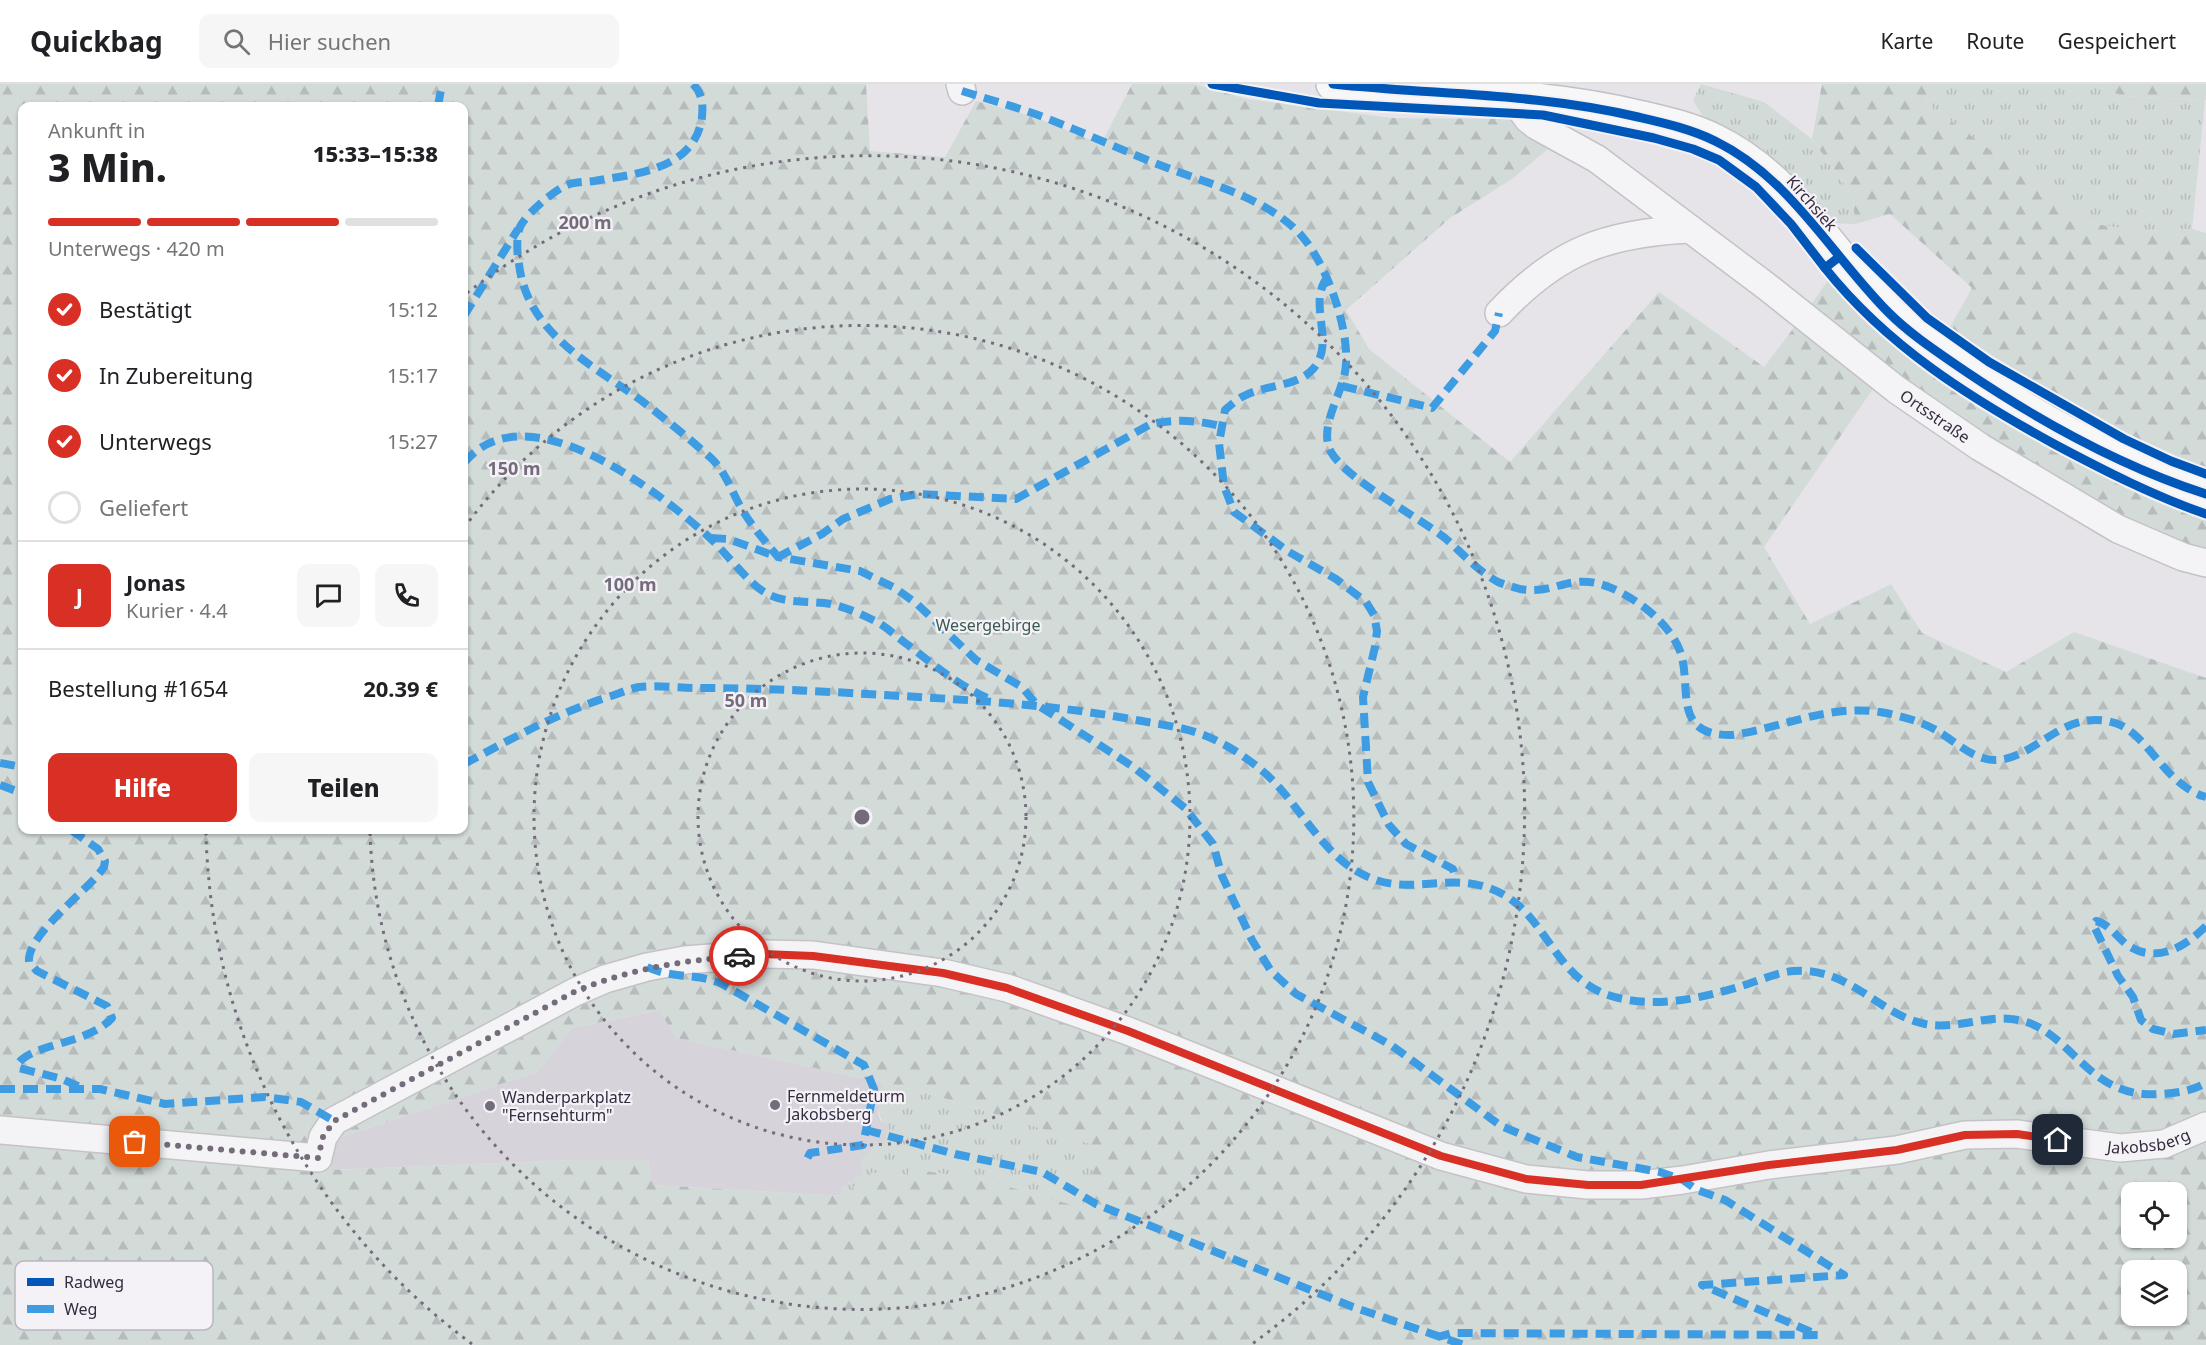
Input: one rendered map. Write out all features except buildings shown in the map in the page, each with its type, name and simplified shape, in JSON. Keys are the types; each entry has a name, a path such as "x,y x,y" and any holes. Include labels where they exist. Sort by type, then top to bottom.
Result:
{"main road":[{"name":"Kirchsiek","path":"1334,84 1558,101 1670,124 1714,140 1750,161 1781,187 1891,316 1933,349 1991,388 2060,429 2145,471 2206,494"}],"street":[{"name":"Ortsstraße","path":"1512,97 1528,119 1537,126 1597,159 1766,286 1897,390 1980,447 2118,529 2183,557 2206,563"},
{"path":"1499,313 1522,288 1556,261 1594,244 1634,234 1690,229"},
{"name":"Jakobsberg","path":"0,1130 318,1158 323,1137 334,1121 574,992 605,979 647,967 685,960 763,954 813,956 943,973 1007,988 1128,1031 1441,1156 1526,1179 1588,1185 1641,1185 1769,1165 1897,1150 1965,1135 2017,1134 2120,1148 2164,1144 2206,1126"}],"shaded area":[{"path":"660,1010 676,1038 884,1083 878,1113 880,1120 889,1126 885,1143 869,1173 844,1196 652,1185 648,1160 571,1160 332,1170 332,1140 537,1072 572,1028"}],"green space":[{"name":"Wesergebirge","path":"0,84 866,84 870,151 945,157 976,101 1032,116 1101,144 1132,84 1195,84 1247,99 1392,118 1511,119 1555,143 1512,179 1450,218 1346,310 1369,349 1510,462 1659,292 1764,367 1799,321 1877,383 1764,547 1810,624 1891,584 1922,633 2006,672 2074,632 2206,678 2206,1345 0,1345","holes":["659,1010 676,1038 921,1091 1100,1147 1083,1208 977,1178 909,1169 908,1176 869,1173 844,1196 653,1185 648,1160 571,1160 332,1170 332,1140 537,1072 572,1028"]},
{"path":"1701,84 1764,102 1812,139 1853,196 1855,224 1829,223 1763,152 1702,115 1693,100"},
{"path":"1822,84 1930,84 1925,102 2090,223 2137,231 2192,229 2206,233 2206,468 2106,423 2042,387 1950,327 1972,288 1890,214 1855,224 1853,196 1812,139"},
{"path":"1930,84 2089,84 2123,96 2205,100 2192,229 2137,231 2090,223 1925,102"},
{"path":"2089,84 2206,84 2206,100 2123,96"},
{"path":"1828,280 1862,318 1885,339 1920,367 1997,419 2080,465 2164,503 2206,519 2206,555 2086,505 1970,436 1807,311"},
{"path":"884,1083 921,1091 1101,1147 1083,1209 977,1178 909,1170 908,1176 869,1173 844,1196 841,1196 843,1186 848,1186 848,1182 853,1182 854,1178 863,1174 860,1161 875,1144 885,1143 889,1126 879,1113"}],"marked path":[{"path":"439,102 442,84"},
{"path":"693,84 702,100 702,117 697,135 676,159 644,172 567,185 540,203 520,227 517,246 524,288 534,309 548,328 583,360 642,401 712,459 724,475 748,519 778,557 860,571 895,588 917,604 976,660 1022,687 1036,704 1132,766 1185,808 1213,844 1222,876 1252,940 1271,971 1296,994 1391,1045 1501,1126 1577,1157 1660,1172 1683,1180 1697,1190 1725,1200 1844,1275 1702,1285 1818,1335 1452,1333 1438,1337"},
{"path":"962,91 1038,115 1149,161 1233,192 1265,207 1294,228 1305,239 1324,272 1339,310 1343,330 1346,364 1327,431 1331,452 1339,463 1367,486 1433,529 1498,582 1520,589 1534,590 1589,582 1620,592 1638,603 1663,624 1675,641 1683,665 1688,707 1692,718 1700,727 1712,733 1732,735 1842,711 1880,712 1923,724 1973,754 1997,760 2025,751 2066,727 2097,720 2115,723 2127,729 2179,782 2191,791 2206,797"},
{"path":"468,310 518,229"},
{"path":"1328,277 1322,287 1320,298 1322,347 1320,359 1313,369 1289,383 1252,392 1236,400 1225,410 1219,443 1224,486 1234,512 1289,552 1336,579 1366,602 1374,615 1377,631 1375,647 1363,697 1368,782 1389,825 1406,844 1453,869 1456,880"},
{"path":"1342,386 1432,408 1495,331 1499,313"},
{"path":"711,538 728,539 778,557 822,534 843,519 890,499 918,494 1016,499 1151,424 1186,421 1220,426"},
{"path":"468,460 490,443 521,436 555,441 591,455 626,474 688,519 711,539 759,589 787,600 824,603 869,618 888,629 956,681 987,698"},
{"path":"468,762 572,710 646,686 811,691 993,702 1065,709 1168,725 1209,737 1249,761 1278,787 1324,844 1351,867 1366,876 1401,885 1470,883 1488,887 1506,896 1532,919 1576,975 1590,987 1608,995 1643,1002 1696,998 1783,973 1814,972 1832,976 1908,1019 1925,1024 1947,1025 1990,1019 2011,1019 2032,1024 2049,1034 2095,1074 2113,1086 2134,1093 2178,1092 2206,1083"},
{"path":"0,763 18,766"},
{"path":"0,785 18,792"},
{"path":"77,834 98,849 105,861 104,867 47,926 37,939 29,962 37,971 107,1006 112,1018 102,1027 75,1039 35,1052 18,1064 19,1068 62,1079 80,1087"},
{"path":"2206,926 2179,947 2169,951 2148,953 2126,944 2105,925 2096,921 2093,924 2118,976 2133,997 2141,1020 2153,1029 2174,1034 2206,1030"},
{"path":"647,967 656,971 704,978 722,984 864,1065 874,1089 863,1145 810,1153 804,1165"},
{"path":"0,1089 100,1089 165,1104 265,1097 301,1102 334,1121"},
{"path":"866,1130 955,1154 1042,1172 1096,1204 1353,1307 1464,1345"}],"cycle path":[{"path":"1212,84 1319,103 1543,115 1654,138 1693,149 1719,160 1756,187 1791,224 1825,268 1839,257"},
{"path":"1333,84 1562,103 1658,122 1715,141 1766,175 1788,196 1889,313 1925,343 2051,425 2142,470 2206,494"},
{"path":"1856,248 1927,318 1989,362 2124,439 2206,474"},
{"path":"1825,268 1875,322 1961,389 2024,427 2093,464 2149,491 2206,514"}],"way so far":[{"path":"135,1142 318,1158 323,1137 334,1121 574,992 605,979 647,967 685,960 739,956"}],"place":[{"name":"Fernmeldeturm Jakobsberg","path":"775,1105"},
{"name":"Wanderparkplatz \"Fernsehturm\"","path":"490,1106"}],"route":[{"path":"739,956 763,954 813,956 943,973 1007,988 1128,1031 1441,1156 1526,1179 1588,1185 1641,1185 1769,1165 1897,1150 1965,1135 2017,1134 2058,1140"}]}
